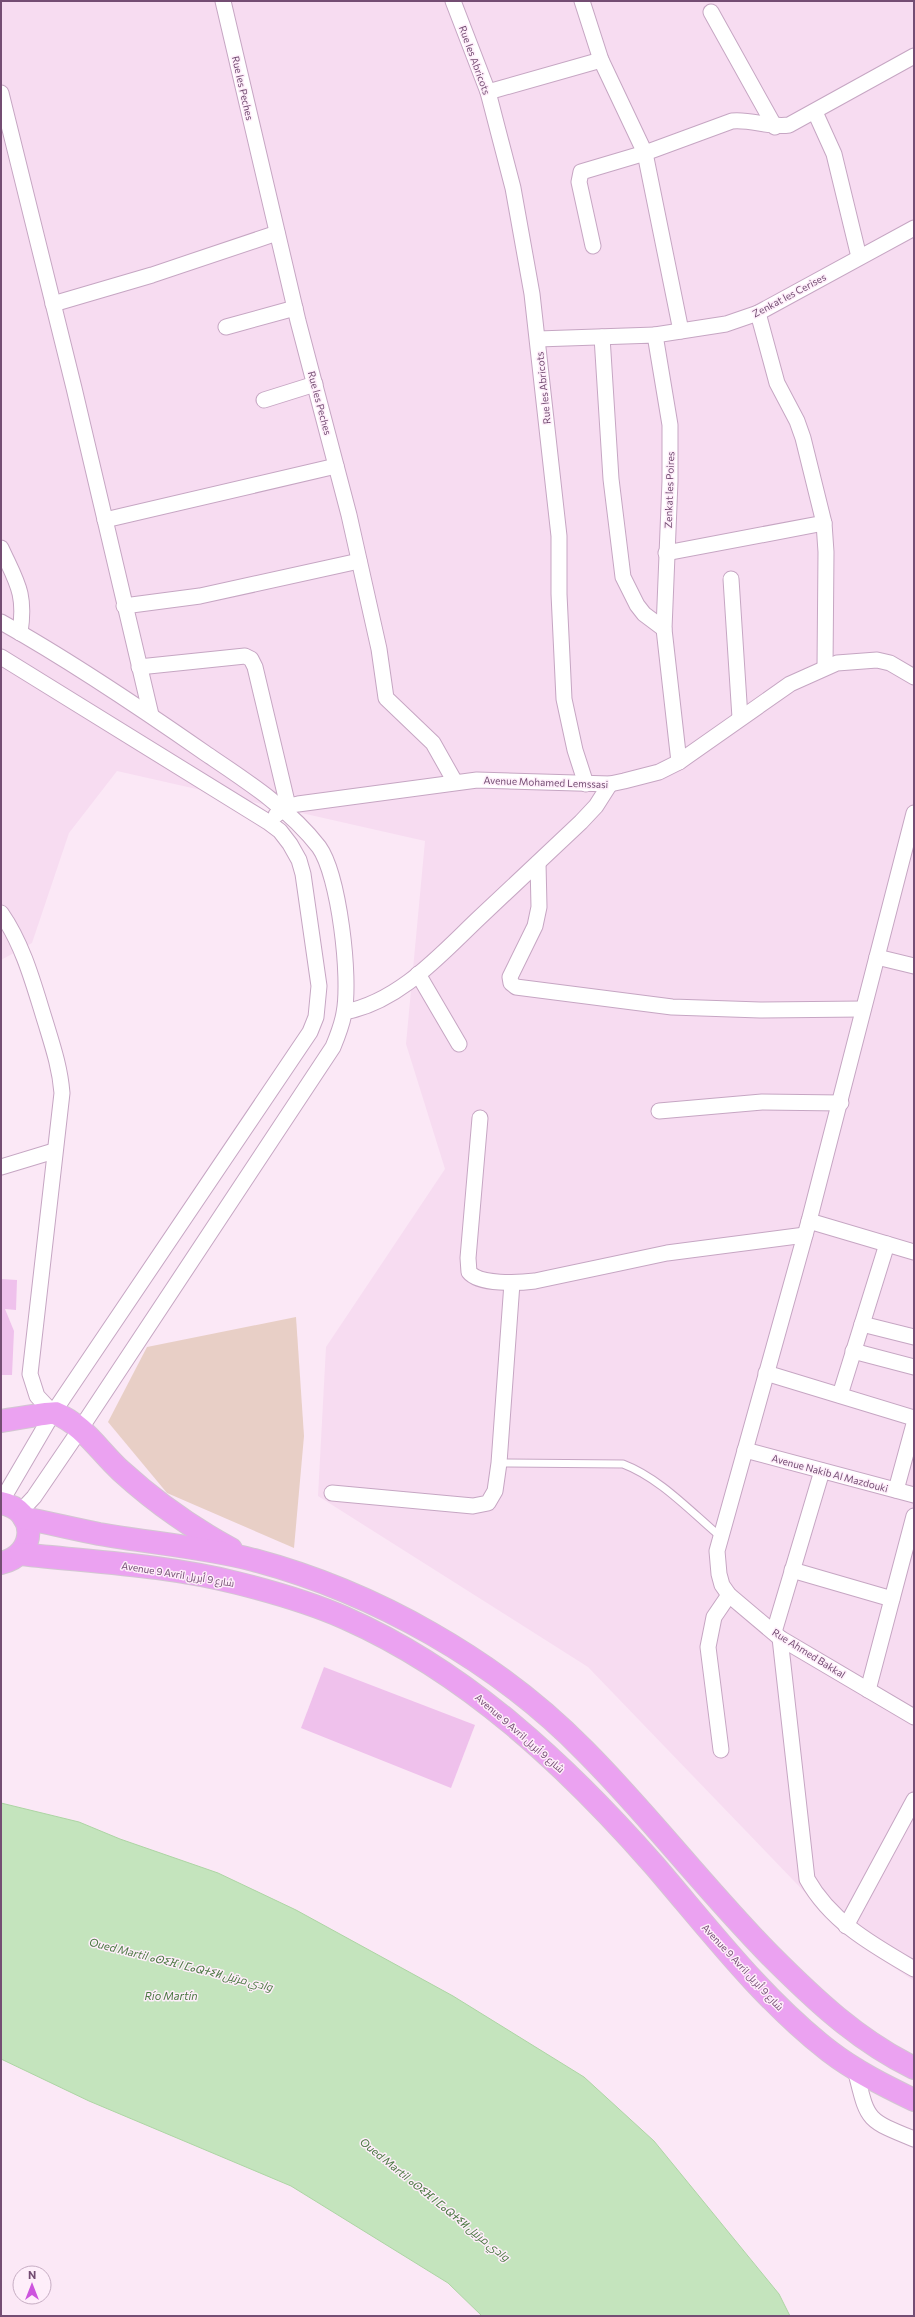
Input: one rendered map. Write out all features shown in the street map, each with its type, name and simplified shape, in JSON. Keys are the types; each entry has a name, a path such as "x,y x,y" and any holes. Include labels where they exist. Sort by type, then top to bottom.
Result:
{"highway":[{"path":"1,1421 54,1412 81,1428 120,1470 155,1501 195,1530 251,1560"},
{"path":"1,1564 21,1554 28,1540 29,1532 12,1508"},
{"path":"12,1508 98,1533 187,1547 251,1560 298,1573 358,1596 408,1622 502,1678 548,1715 584,1750 644,1814 737,1921 830,2014 863,2039 914,2068"},
{"name":"Avenue 9 Avril شارع 9 أبريل","path":"21,1554 150,1567 236,1582 313,1605 346,1618 398,1645 487,1702 568,1774 644,1854 706,1928 776,2004 828,2051 855,2069 914,2100"}],"street":[{"name":"Rue les Peches","path":"223,1 295,308 359,561 379,649 386,698 432,743 455,782"},
{"name":"Rue les Abricots","path":"453,1 488,92 514,195 538,339 559,536 559,594 564,699 575,750 586,784"},
{"path":"582,1 601,60 645,153 681,332"},
{"path":"711,12 775,127"},
{"path":"593,246 579,182 581,172 645,153 732,121 746,120 775,127 789,125 914,56"},
{"path":"488,92 601,60"},
{"path":"1,93 151,715"},
{"path":"814,112 834,154 859,257"},
{"name":"Zenkat les Cerises","path":"655,335 726,324 758,313 914,228"},
{"path":"53,304 152,276 277,233"},
{"path":"226,327 295,308"},
{"path":"758,313 774,376 803,438 824,523 826,560 825,667"},
{"path":"538,339 655,335"},
{"name":"Zenkat les Poires","path":"655,335 670,425 670,481 664,629 679,762"},
{"path":"602,337 611,479 623,577 637,605 644,614 664,629"},
{"path":"264,400 315,384"},
{"path":"105,520 336,466"},
{"path":"666,553 824,523"},
{"path":"1,548 22,599 23,609 20,633"},
{"path":"124,606 200,596 359,561"},
{"path":"731,579 740,718"},
{"path":"1,622 151,715 285,808 309,836 328,863 333,880 346,965 345,1012 333,1047 34,1497 12,1508"},
{"path":"139,667 245,656 251,659 255,667 285,808"},
{"path":"1,657 268,822 280,831 290,844 299,860 303,874 319,986 316,1017 310,1032 54,1412 12,1508"},
{"name":"Avenue Mohamed Lemssasi","path":"285,808 477,780 610,784 640,778 679,762 790,684 825,667 848,661 877,660 890,662 914,677"},
{"path":"345,1012 360,1009 388,996 418,974 538,863 596,806 610,784"},
{"path":"268,822 285,808"},
{"name":"Rue Ahmed Bakkal","path":"914,813 863,1009 841,1102 719,1544 716,1561 722,1586 729,1595 777,1635 914,1717"},
{"path":"538,863 539,907 533,932 510,977 511,983 516,987 672,1007 760,1010 863,1009"},
{"path":"1,913 13,933 29,968 58,1062 62,1093 54,1152 30,1374 37,1396 54,1412"},
{"path":"877,957 914,966"},
{"path":"418,974 459,1044"},
{"path":"659,1111 762,1102 841,1102"},
{"path":"480,1118 468,1266 472,1276 478,1279 512,1283 535,1281 674,1252 807,1228 887,1244 914,1252"},
{"path":"1,1167 54,1152"},
{"path":"840,1395 887,1244"},
{"path":"332,1493 482,1506 488,1503 492,1498 499,1463 512,1283"},
{"path":"862,1324 914,1337"},
{"path":"853,1351 914,1367"},
{"path":"766,1373 914,1418"},
{"path":"896,1490 914,1424"},
{"name":"Avenue Nakib Al Mazdouki","path":"745,1450 914,1495"},
{"path":"822,1471 792,1570 777,1635 807,1879 815,1892 846,1926 858,1936 914,1969"},
{"path":"868,1690 914,1516"},
{"path":"792,1570 892,1598"},
{"path":"721,1750 708,1647 714,1617 729,1595"},
{"path":"846,1926 914,1800"},
{"path":"855,2069 864,2105 873,2120 881,2126 914,2139"}],"lane":[{"path":"499,1463 623,1464 636,1469 653,1480 719,1544"}],"shaded area":[{"path":"1,1 914,1 914,1981 847,1936 588,1667 318,1496 326,1347 445,1169 406,1044 425,841 117,771 69,833 32,943 1,960"},
{"path":"296,1317 304,1436 294,1548 167,1493 108,1422 147,1347"}],"water":[{"name":"Río Martín","path":"1,1803 79,1822 120,1839 218,1873 296,1910 453,1996 584,2077 654,2141 779,2294 790,2316 482,2316 448,2283 291,2186 89,2101 1,2059"}],"building":[{"path":"1,1279 17,1280 16,1310 5,1309 14,1331 12,1375 1,1375"},
{"path":"324,1667 475,1725 451,1788 301,1728"}],"water label":[{"name":"Oued Martil ⴰⵙⵉⴼ ⵏ ⵎⴰⵕⵜⵉⵍ وادي مرتيل","path":"181,1964"},
{"name":"Oued Martil ⴰⵙⵉⴼ ⵏ ⵎⴰⵕⵜⵉⵍ وادي مرتيل","path":"435,2199"}]}
